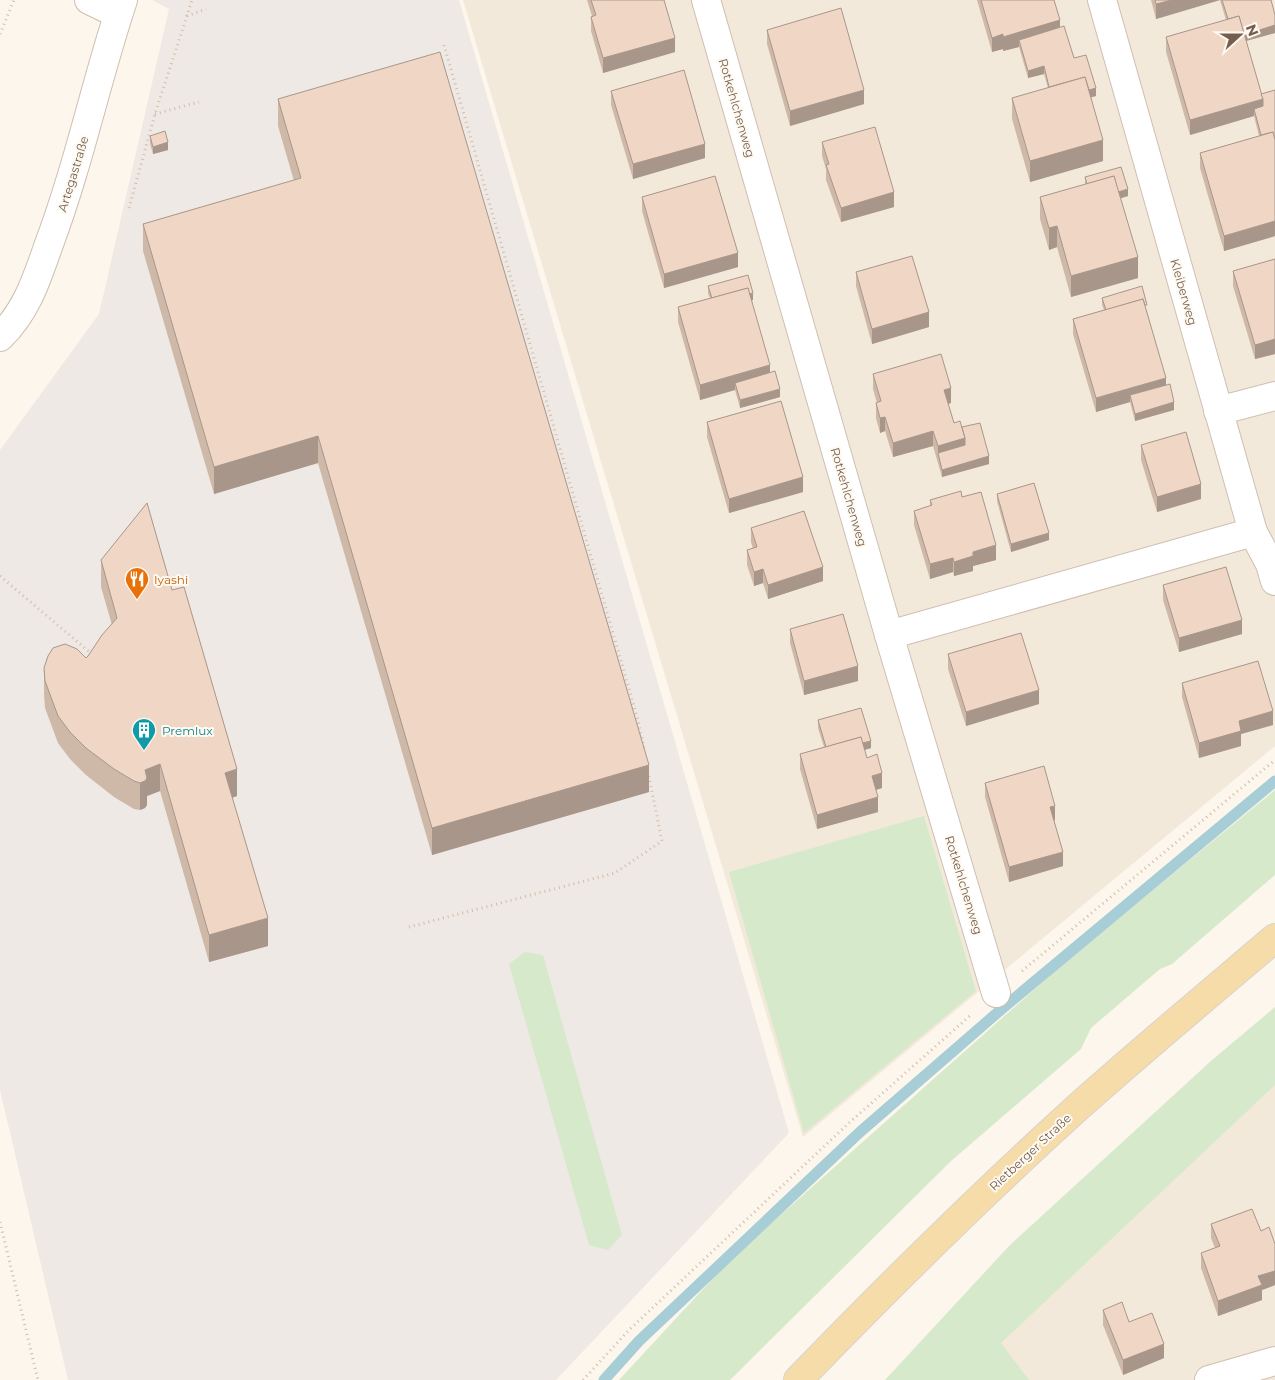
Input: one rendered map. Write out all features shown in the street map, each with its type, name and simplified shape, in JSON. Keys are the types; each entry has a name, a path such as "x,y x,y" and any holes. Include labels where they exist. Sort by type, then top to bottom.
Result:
{"main road":[{"name":"Rietberger Straße","path":"798,1380 979,1199 1078,1108 1275,938"}],"street":[{"path":"89,0 120,7"},
{"name":"Rotkehlchenweg","path":"706,0 889,635 996,993"},
{"name":"Kleiberweg","path":"1102,0 1253,532 1270,564 1275,581"},
{"name":"Artegastraße","path":"0,337 11,326 30,296 66,200 120,7"},
{"path":"1218,411 1275,396"},
{"path":"889,635 1253,532"},
{"path":"1209,1380 1275,1361"}],"path":[{"path":"0,34 14,0"},
{"path":"129,208 155,114 192,0"},
{"path":"187,16 206,9"},
{"path":"444,45 638,720 645,757"},
{"path":"155,114 199,102"},
{"path":"0,576 95,656"},
{"path":"584,1380 629,1330 822,1148 996,993 1275,760"},
{"path":"409,927 614,873 662,841 647,767"},
{"path":"0,1222 38,1380"}],"shaded area":[{"path":"152,0 459,0 789,1133 556,1380 68,1380 0,1090 0,450 99,314 169,9"},
{"path":"463,0 1275,0 1275,746 803,1137"},
{"path":"1275,1039 1275,1380 907,1380"}],"green space":[{"path":"1275,790 1275,875 1172,964 1160,969 1091,1028 1081,1049 951,1161 730,1380 619,1380 730,1260 1064,963"},
{"path":"924,816 976,991 804,1133 729,872"},
{"path":"525,952 543,955 622,1235 608,1250 589,1245 509,964"},
{"path":"1275,1007 1275,1085 1001,1343 1029,1380 885,1380 1009,1246 1211,1061"}],"building":[{"path":"591,0 664,0 675,38 603,58 591,17 596,15"},
{"path":"981,0 1054,0 1060,20 1003,37 1003,34 992,38"},
{"path":"1155,0 1172,0 1156,4"},
{"path":"1222,0 1271,0 1275,15 1275,25 1244,35 1239,16 1228,19"},
{"path":"841,8 864,90 790,111 767,30"},
{"path":"1239,16 1263,99 1190,120 1166,37"},
{"path":"1064,26 1074,58 1086,55 1096,88 1089,90 1085,77 1049,87 1044,66 1028,71 1019,40"},
{"path":"440,52 649,765 432,828 318,436 214,467 143,224 301,178 278,99"},
{"path":"684,70 705,144 633,164 611,91"},
{"path":"1085,77 1103,140 1030,161 1012,98"},
{"path":"1275,90 1275,140 1273,132 1261,135 1254,109 1263,106 1261,94"},
{"path":"875,127 894,192 841,208 826,165 829,164 822,142"},
{"path":"165,131 168,142 153,147 150,136"},
{"path":"1273,132 1275,140 1275,221 1224,236 1200,153"},
{"path":"1121,167 1128,189 1118,192 1114,176 1087,184 1085,177"},
{"path":"715,176 738,253 664,274 642,197"},
{"path":"1114,176 1138,257 1071,276 1057,226 1049,228 1040,197"},
{"path":"912,256 929,312 872,329 856,272"},
{"path":"1275,259 1275,339 1255,345 1233,271"},
{"path":"748,275 753,293 749,294 748,288 712,298 708,286"},
{"path":"1142,286 1147,305 1145,305 1143,299 1106,310 1102,298"},
{"path":"748,288 770,365 700,385 678,307"},
{"path":"1143,299 1166,378 1096,398 1073,319"},
{"path":"941,354 951,388 944,390 954,423 960,421 965,438 938,446 933,431 893,443 885,417 880,418 876,403 881,401 873,374"},
{"path":"775,371 780,389 740,400 735,383"},
{"path":"1170,384 1174,402 1135,414 1130,395"},
{"path":"781,401 803,477 729,499 707,422"},
{"path":"980,423 989,456 942,470 938,453 965,445 962,427"},
{"path":"1186,432 1201,484 1157,497 1141,445"},
{"path":"1034,483 1049,533 1011,544 997,494"},
{"path":"961,491 962,497 981,492 996,545 973,552 973,556 954,562 953,558 930,564 914,511 932,505 930,500"},
{"name":"Premlux","path":"147,503 172,590 184,587 237,769 225,773 268,918 209,935 160,764 145,770 147,778 140,783 114,769 86,748 70,732 58,716 45,681 44,668 53,648 65,644 77,649 86,658 117,618 101,560"},
{"path":"804,511 823,567 768,585 763,569 754,572 747,550 757,547 751,528"},
{"path":"1226,567 1242,620 1179,638 1163,585"},
{"path":"843,614 858,666 804,681 790,629"},
{"path":"1021,633 1039,690 966,712 948,654"},
{"path":"1258,661 1273,711 1239,721 1241,731 1199,743 1182,683"},
{"path":"861,708 871,741 862,743 861,737 826,747 818,720"},
{"path":"861,737 867,758 877,754 882,773 872,776 878,797 817,815 800,754"},
{"path":"1044,766 1055,806 1050,807 1063,852 1009,867 985,783"},
{"path":"1252,1209 1261,1231 1269,1227 1275,1244 1275,1271 1258,1276 1262,1285 1218,1301 1201,1253 1220,1246 1211,1224"},
{"path":"1122,1302 1129,1322 1152,1313 1164,1344 1123,1360 1103,1310"}],"waterway":[{"path":"604,1380 639,1341 860,1132 1004,1007 1275,781"}],"place":[{"name":"Iyashi","path":"137,600"},
{"name":"Premlux","path":"144,751"}]}
